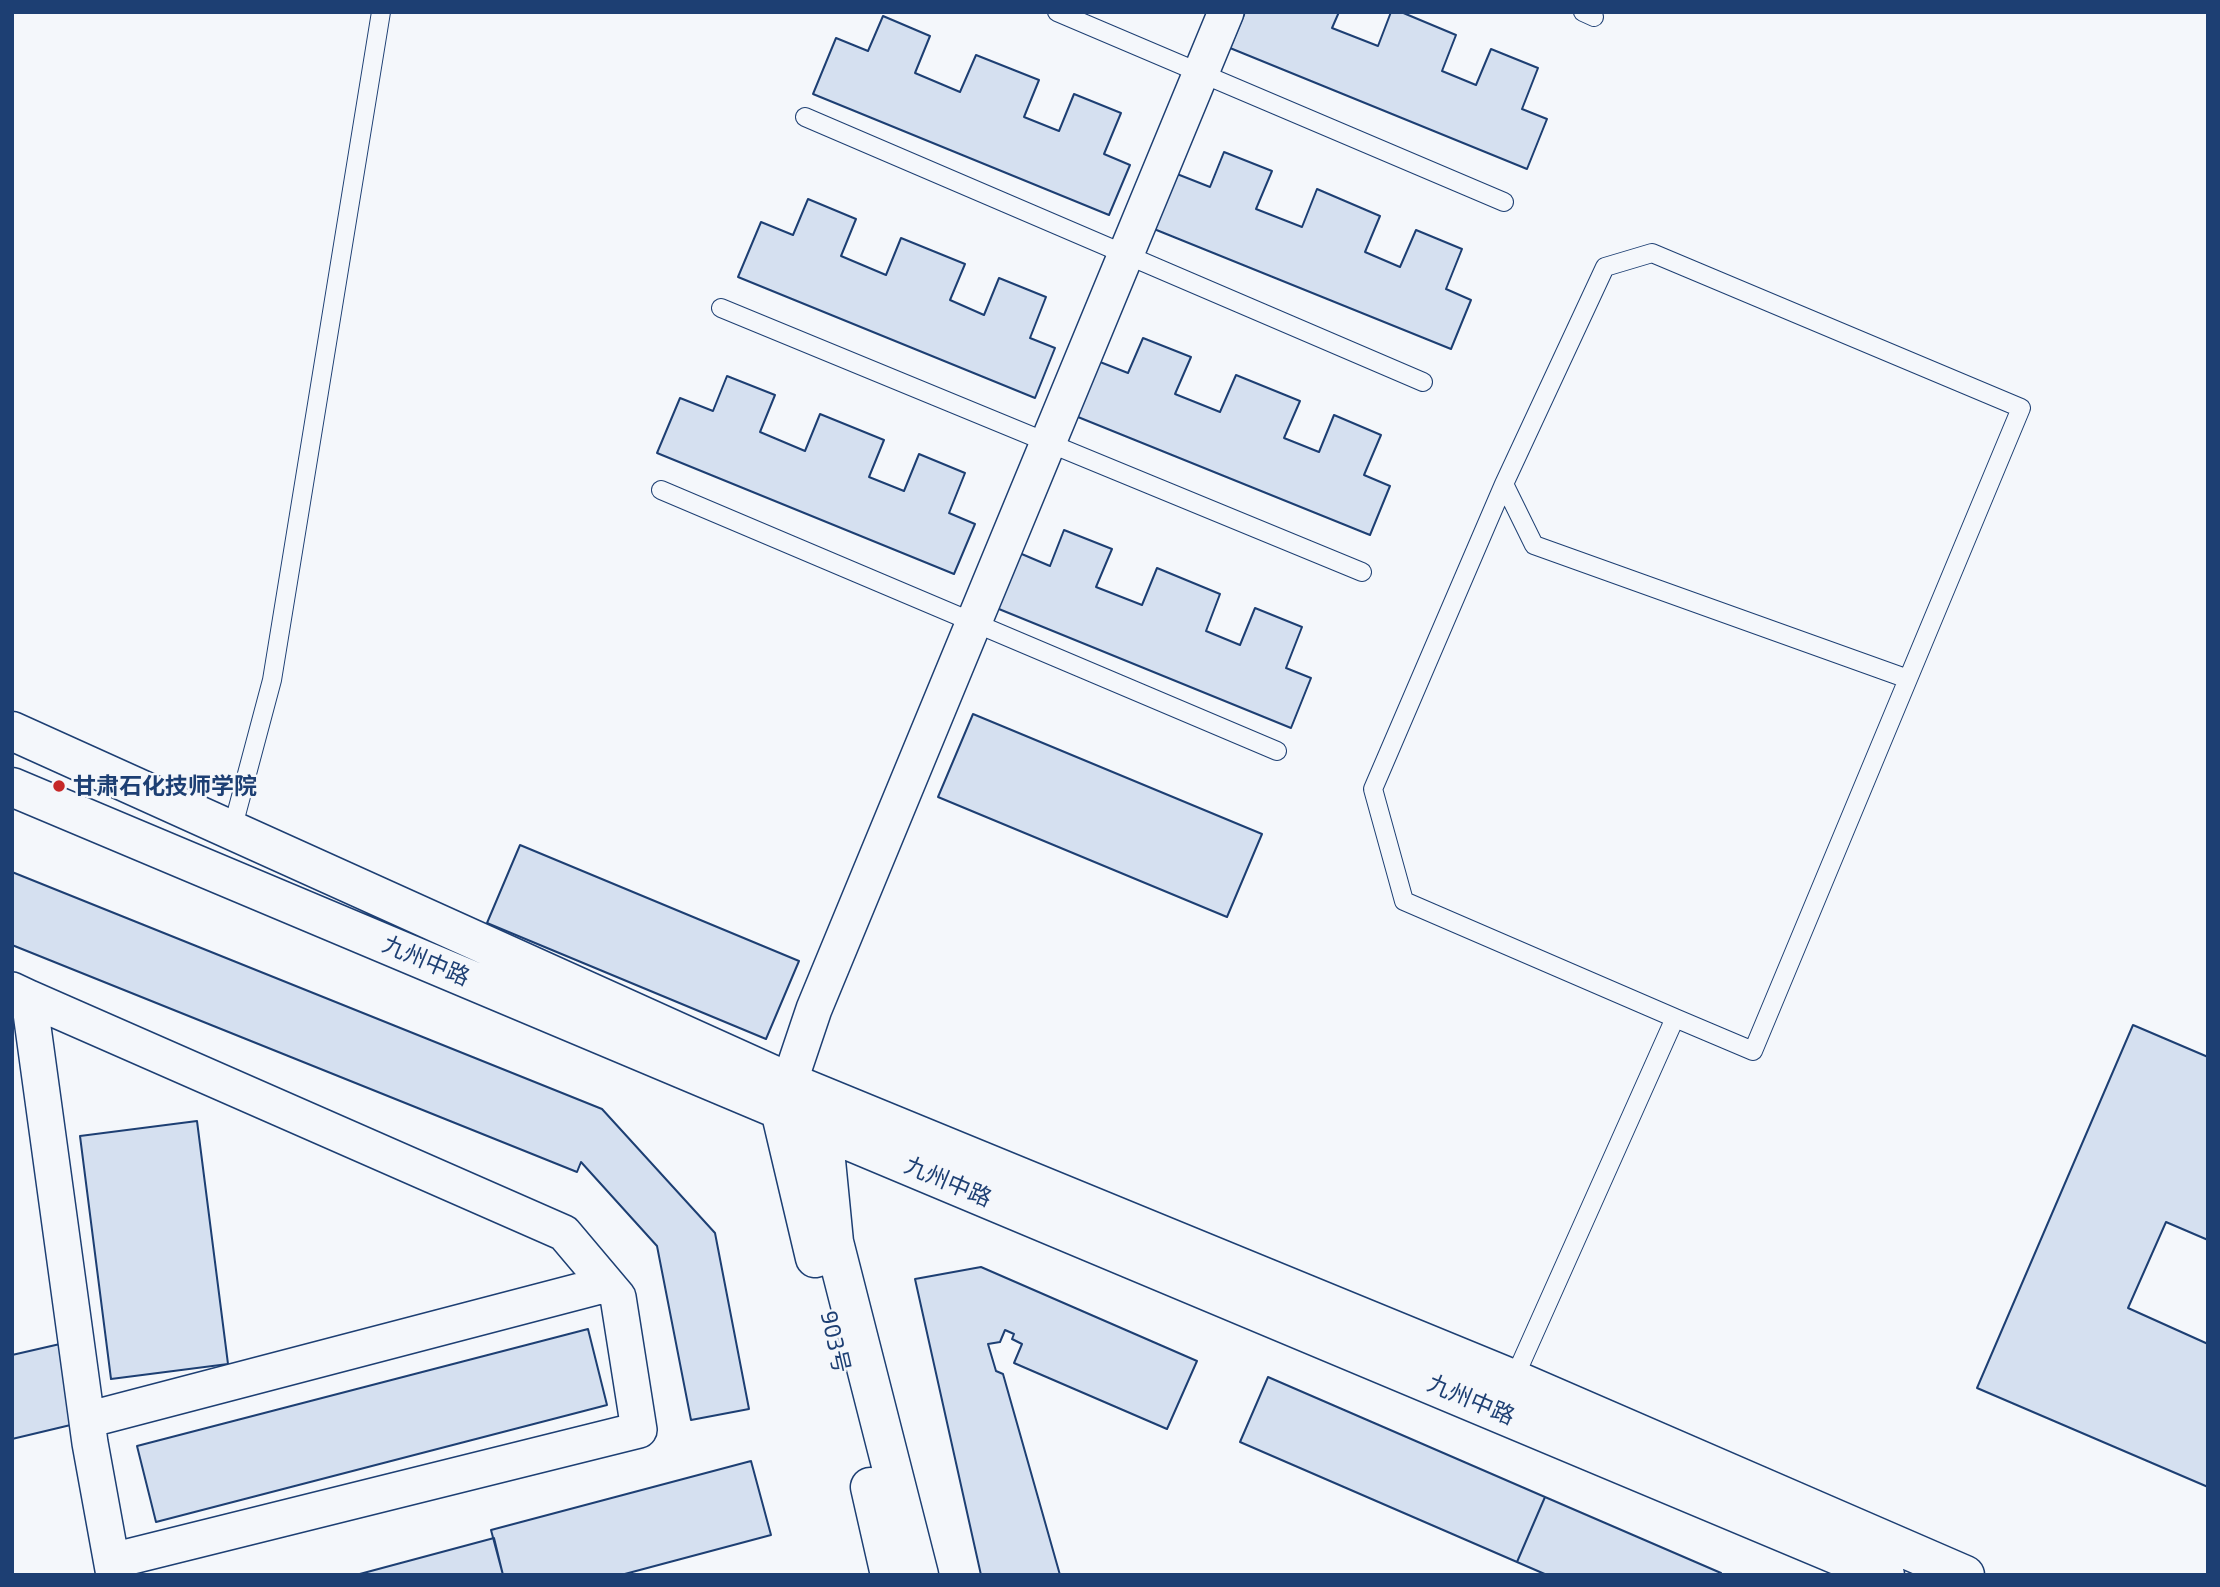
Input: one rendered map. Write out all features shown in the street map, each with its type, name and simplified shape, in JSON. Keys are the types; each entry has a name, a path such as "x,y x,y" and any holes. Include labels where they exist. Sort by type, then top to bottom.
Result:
{"street":[{"path":"12,731 232,830 785,1096 814,1009 1226,12"},
{"name":"九州中路","path":"12,787 785,1096 1506,1396 1885,1575"},
{"path":"20,994 564,1233 618,1297 639,1430 113,1568 20,994"},
{"name":"903号","path":"785,1096 890,1575"},
{"path":"825,1114 834,1242 919,1575"},
{"path":"87,1420 607,1284"},
{"path":"1506,1396 1965,1575"}],"lane":[{"path":"232,830 272,680 381,12"},
{"path":"1057,12 1504,202"},
{"path":"805,117 1423,382"},
{"path":"1652,253 2021,408 1908,679 1753,1051 1404,901 1373,789 1504,484 1605,267 1652,253"},
{"path":"721,308 1362,572"},
{"path":"1504,484 1534,545 1908,679"},
{"path":"661,490 1277,751"},
{"path":"1506,1396 1675,1018"}],"building":[{"path":"1245,12 1339,12 1332,28 1378,46 1391,12 1401,12 1456,35 1442,71 1476,85 1491,49 1538,68 1522,109 1547,119 1527,169 1230,48"},
{"path":"883,16 930,36 915,73 960,92 976,55 1039,80 1024,117 1059,131 1074,94 1121,113 1104,154 1130,165 1109,215 813,94 836,38 868,51"},
{"path":"1224,152 1272,171 1256,209 1302,227 1317,189 1380,216 1365,252 1400,267 1416,230 1462,249 1446,289 1471,300 1451,349 1154,229 1177,174 1210,187"},
{"path":"808,199 856,219 841,256 886,275 901,238 965,264 950,300 984,315 999,278 1046,297 1030,338 1055,348 1035,398 738,277 761,222 793,235"},
{"path":"1143,338 1191,357 1175,394 1220,412 1236,375 1300,401 1284,438 1319,452 1334,415 1381,435 1364,475 1390,486 1370,535 1073,415 1095,360 1128,373"},
{"path":"727,376 775,395 760,432 805,451 820,414 884,440 869,477 904,491 919,454 965,473 949,513 975,524 954,574 657,453 680,398 713,411"},
{"path":"1064,530 1112,549 1096,587 1142,605 1157,568 1220,594 1206,631 1240,645 1255,608 1302,627 1286,668 1311,678 1291,728 994,607 1017,552 1050,566"},
{"path":"973,714 1262,834 1227,917 938,797"},
{"path":"520,845 799,961 766,1039 487,923"},
{"path":"12,872 602,1109 715,1233 749,1409 691,1420 657,1246 581,1162 577,1172 12,945"},
{"path":"2133,1025 2208,1057 2208,1240 2166,1222 2128,1308 2208,1344 2208,1487 1977,1388"},
{"path":"197,1121 228,1364 111,1379 80,1136"},
{"path":"981,1267 1197,1361 1167,1429 1014,1363 1022,1344 1012,1339 1014,1334 1005,1330 1000,1342 988,1344 996,1371 1003,1374 1060,1575 981,1575 915,1279"},
{"path":"588,1329 607,1405 156,1522 137,1446"},
{"path":"60,1344 79,1423 12,1439 12,1355"},
{"path":"1268,1377 1545,1497 1517,1562 1240,1442"},
{"path":"751,1461 771,1535 621,1575 503,1575 491,1530"},
{"path":"1545,1497 1721,1575 1547,1575 1517,1562"},
{"path":"494,1538 503,1575 356,1575"}],"place":[{"name":"甘肃石化技师学院","path":"59,786"}]}
